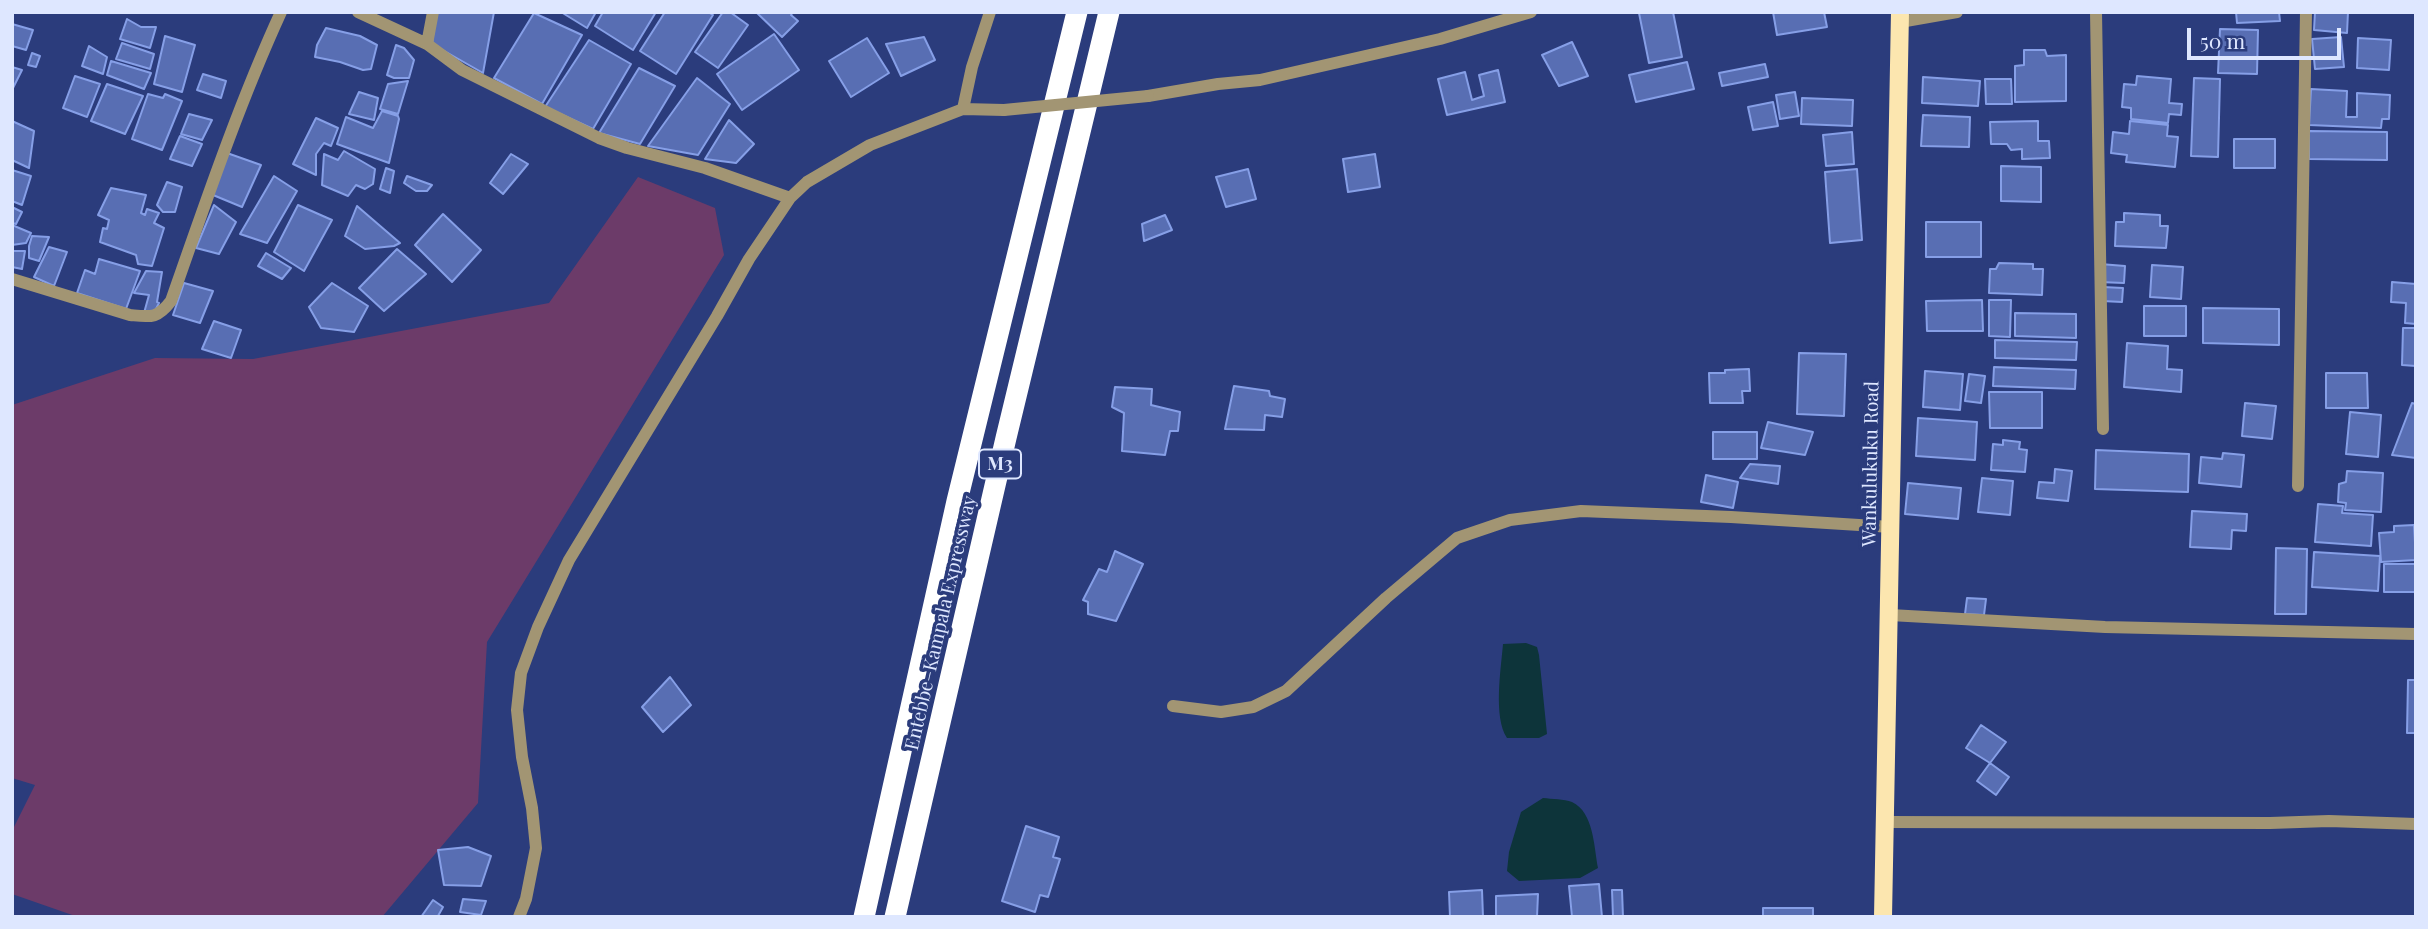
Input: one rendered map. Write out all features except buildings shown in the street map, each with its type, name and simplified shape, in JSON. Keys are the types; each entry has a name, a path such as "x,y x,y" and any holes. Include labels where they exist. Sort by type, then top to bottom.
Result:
{"highway":[{"name":"Entebbe–Kampala Expressway","path":"864,917 957,501 1076,12"},
{"name":"Entebbe–Kampala Expressway","path":"895,917 1006,438 1109,12"}],"main road":[{"name":"Wankulukuku Road","path":"1883,917 1900,17"}],"street":[{"path":"12,278 130,315 149,317 162,313 171,301 228,139 281,12"},
{"path":"358,12 427,44 462,70 599,138 626,148 705,168 790,198"},
{"path":"427,44 433,12"},
{"path":"963,110 972,67 990,12"},
{"path":"519,917 526,899 536,848 517,710 521,673 538,627 569,560 749,259 790,198 807,183 870,145 963,110 1004,110 1147,96 1260,80 1440,39 1531,12"},
{"path":"1900,17 1957,12"},
{"path":"2096,12 2103,429"},
{"path":"2298,486 2306,12"},
{"path":"1173,706 1221,712 1253,707 1286,691 1386,598 1457,538 1510,520 1581,510 1891,527"},
{"path":"1890,615 2105,628 2416,634"},
{"path":"1885,822 2329,821 2416,824"}],"shaded area":[{"path":"638,177 715,208 724,255 487,642 478,803 382,917 78,917 12,894 12,831 35,785 12,778 12,405 155,358 253,359 549,303"},
{"path":"1526,643 1537,647 1539,655 1547,734 1539,738 1507,738 1499,706 1503,644"},
{"path":"1543,798 1572,802 1585,814 1592,831 1598,868 1580,878 1519,881 1507,871 1509,852 1521,812"}]}
